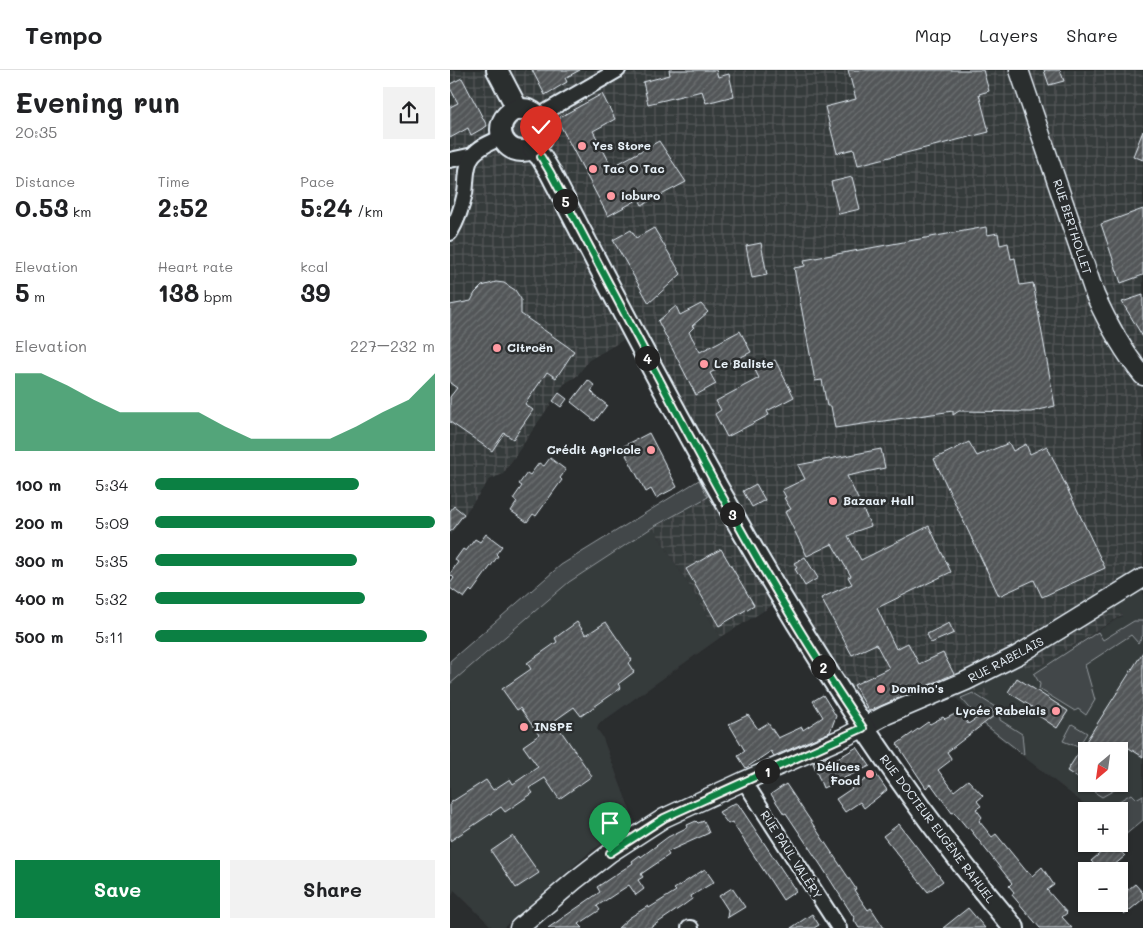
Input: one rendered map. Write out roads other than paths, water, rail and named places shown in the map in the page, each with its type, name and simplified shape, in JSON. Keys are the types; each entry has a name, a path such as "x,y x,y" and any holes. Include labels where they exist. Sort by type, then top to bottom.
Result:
{"main road":[{"path":"497,70 518,110"},
{"path":"518,110 530,111 539,118 543,132 542,138 533,149 527,151 515,150 509,147 502,137 501,130 506,117 518,110"},
{"name":"RUE DOCTEUR EUGÈNE RAHUEL","path":"533,149 541,157 550,172 619,306 740,529 816,656 863,728 946,843 1014,928"}],"street":[{"path":"539,118 547,111 618,70"},
{"name":"RUE BERTHOLLET","path":"1020,70 1095,295 1121,346 1143,376"},
{"path":"450,233 460,212 465,194 469,162 473,155 481,148 502,137"},
{"path":"450,160 473,155"},
{"name":"RUE RABELAIS","path":"519,928 610,853 664,818 837,741 886,715 966,681 1018,655 1143,578"},
{"name":"RUE PAUL VALÉRY","path":"744,781 839,928"}],"place":[{"name":"Yes Store","path":"582,146"},
{"name":"Tac O Tac","path":"593,169"},
{"name":"ioburo","path":"611,196"},
{"name":"Citroën","path":"497,348"},
{"name":"Le Baliste","path":"704,364"},
{"name":"Crédit Agricole","path":"651,450"},
{"name":"Bazaar Hall","path":"833,501"},
{"name":"Domino's","path":"881,689"},
{"name":"Lycée Rabelais","path":"1056,711"},
{"name":"INSPE","path":"524,727"},
{"name":"Délices Food","path":"870,774"}]}
